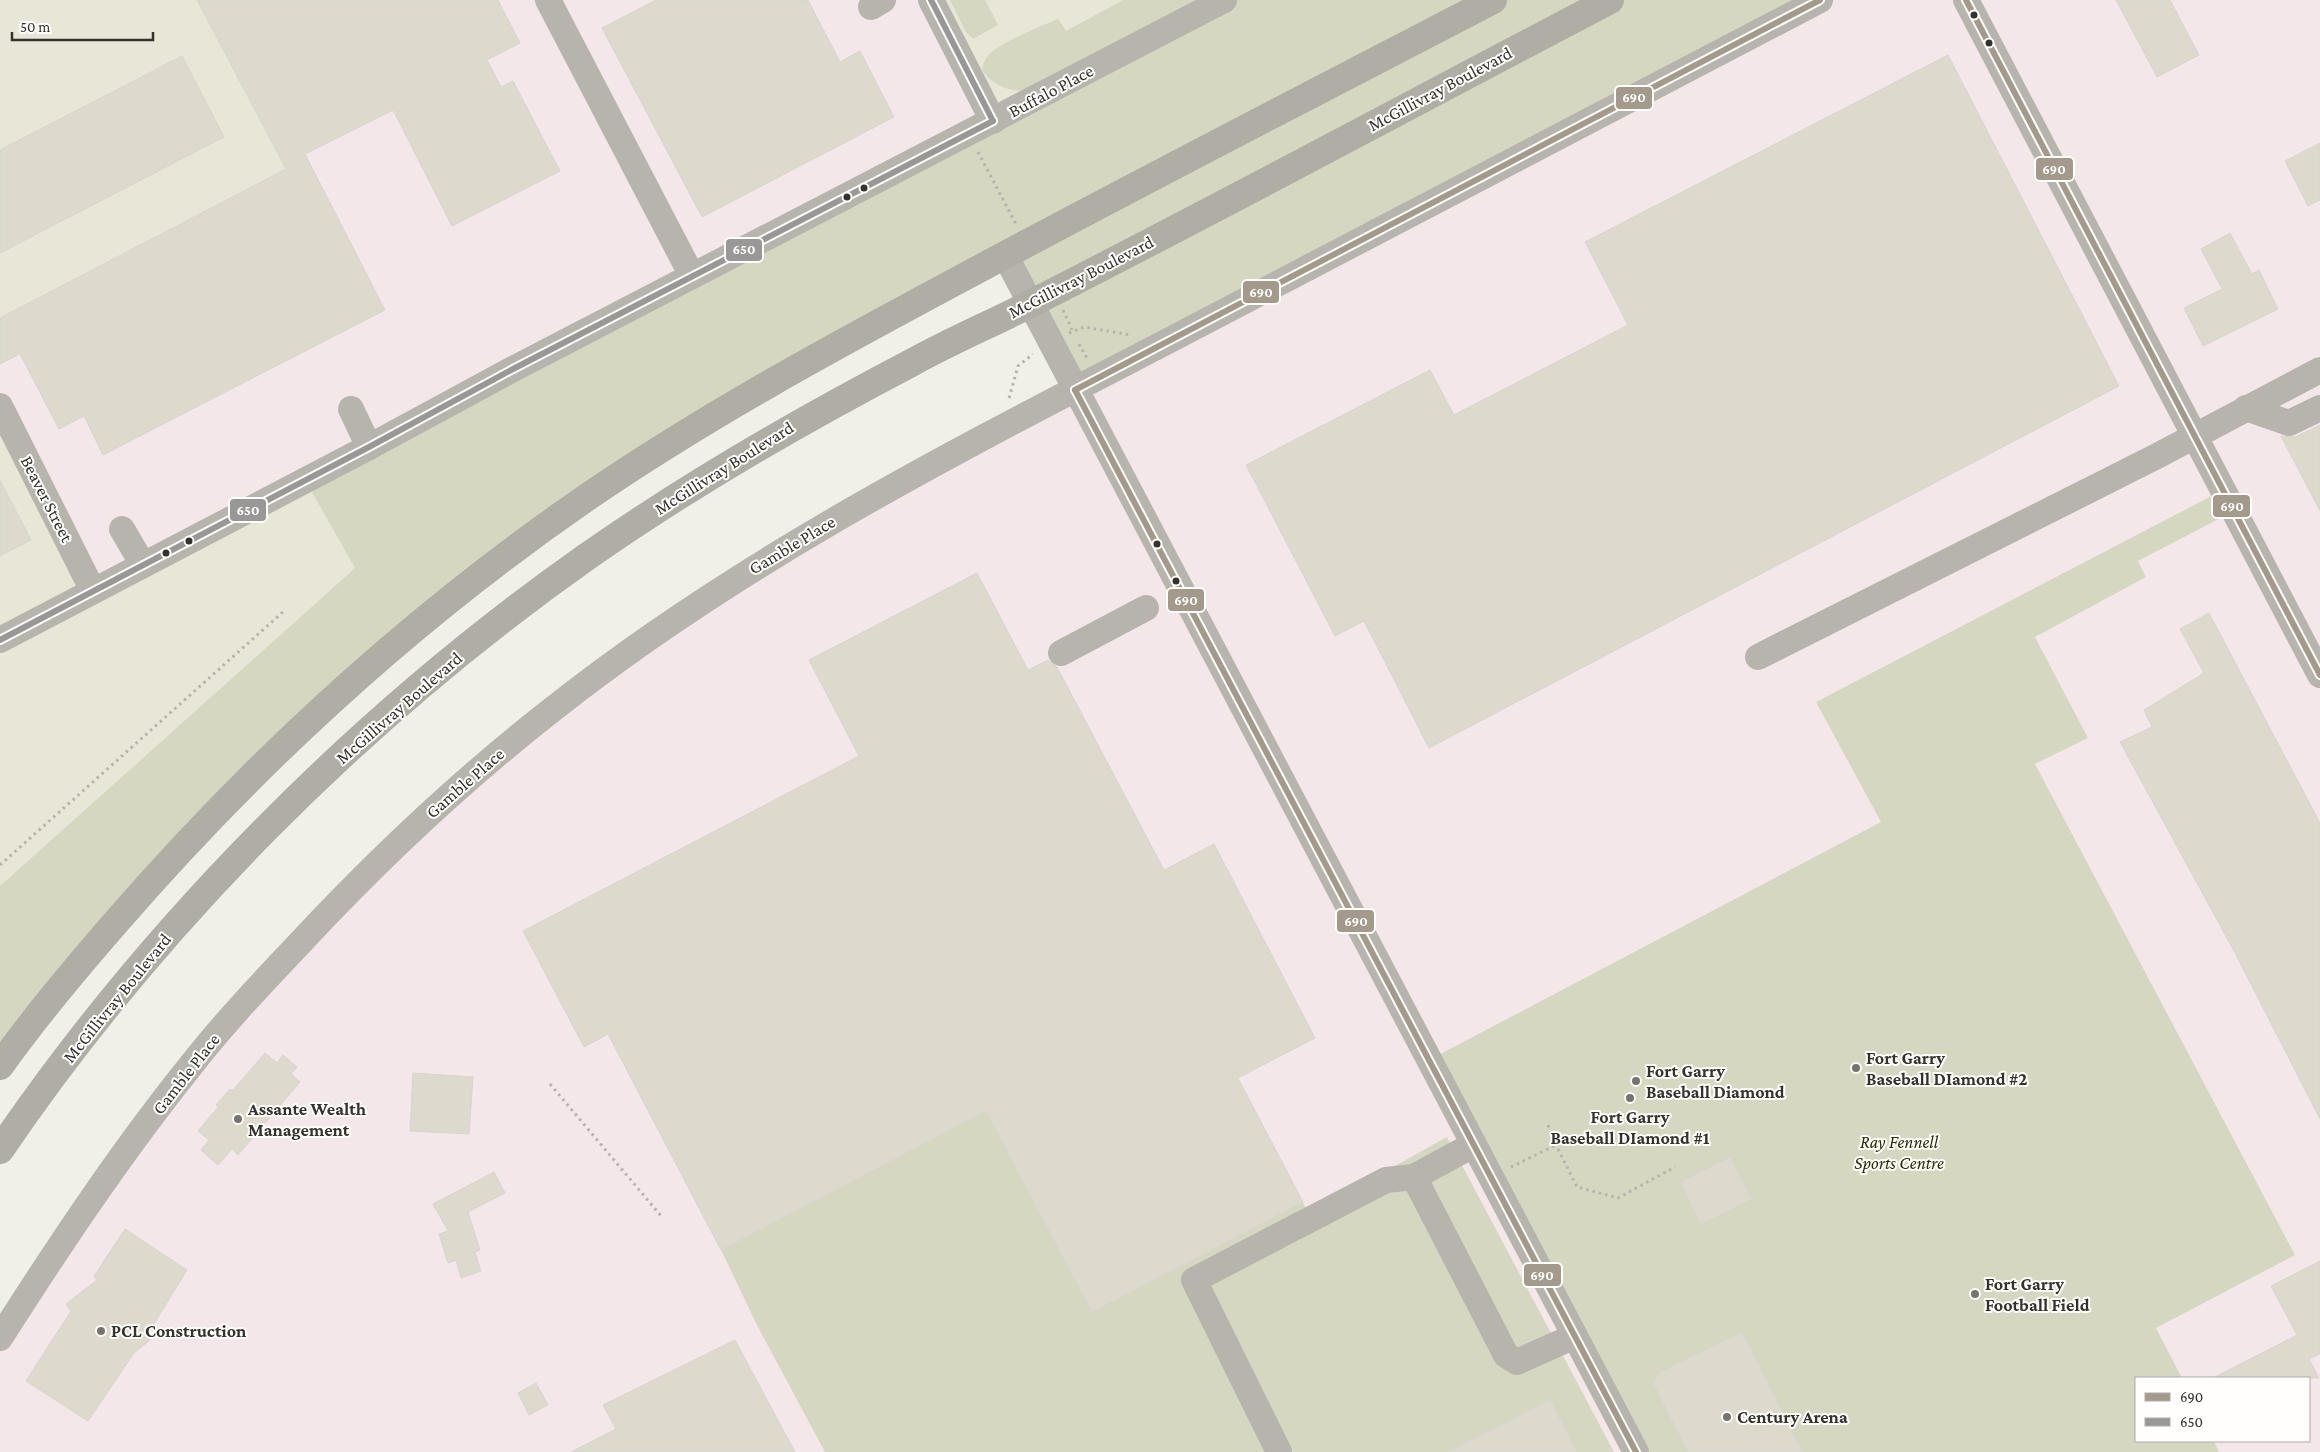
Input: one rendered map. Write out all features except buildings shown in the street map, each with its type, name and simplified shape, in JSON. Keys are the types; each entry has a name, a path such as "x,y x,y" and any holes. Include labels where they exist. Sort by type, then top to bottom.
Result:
{"main road":[{"path":"0,1066 74,970 200,828 286,742 383,655 532,537 652,454 822,353 1005,255 1493,0"},
{"name":"McGillivray Boulevard","path":"0,1150 100,1014 220,877 348,750 503,618 584,558 786,430 918,359 1030,305 1610,0"}],"street":[{"path":"548,0 692,276"},
{"path":"931,0 993,121"},
{"name":"Buffalo Place","path":"0,640 692,276 1224,0"},
{"name":"Gamble Place","path":"0,1338 66,1234 105,1178 192,1064 241,1007 365,874 424,819 550,710 680,615 768,558 855,507 1098,377 1820,0"},
{"path":"1966,0 2320,675"},
{"path":"1005,255 1636,1452"},
{"path":"1758,657 2157,456 2320,370"},
{"name":"Beaver Street","path":"0,406 93,591"},
{"path":"2246,408 2289,423 2320,408"},
{"path":"351,409 369,447"},
{"path":"122,529 142,565"},
{"path":"1061,653 1146,608"},
{"path":"1279,1452 1194,1280 1386,1180 1414,1177 1473,1145"},
{"path":"1414,1177 1506,1355 1517,1362 1575,1336"}],"path":[{"path":"968,134 1018,228"},
{"path":"1062,308 1072,332 1098,377"},
{"path":"0,865 283,612"},
{"path":"550,1084 662,1217"},
{"path":"1548,1125 1577,1187 1618,1198 1675,1167"},
{"path":"1490,1177 1556,1145"}],"shaded area":[{"path":"0,0 197,0 286,169 0,318"},
{"path":"197,0 931,0 993,121 93,591 0,406 0,318 286,169"},
{"path":"931,0 1224,0 993,121"},
{"path":"1821,0 2320,0 2320,1452 2219,1452 2214,1442 2310,1442 2310,1377 2181,1377 2156,1328 2295,1254 2035,764 2088,738 2035,637 2146,577 2138,561 1816,702 1881,822 1429,1060 1636,1452 0,1452 0,1338 66,1234 365,874 680,615"},
{"path":"0,406 305,480 355,568 0,886"}],"green space":[{"path":"950,0 985,0 998,25 973,39 966,32"},
{"path":"1123,0 1200,0 1022,91 999,85 982,70 988,56 1010,40 1058,19 1066,31"},
{"path":"1224,0 1820,0 1075,390 1005,255 652,454 286,742 0,1066 0,886 355,568 305,480"},
{"name":"Ray Fennell Sports Centre","path":"2223,490 2234,511 2138,561 2146,577 2035,637 2088,738 2035,764 2295,1255 2156,1328 2181,1377 2135,1377 2135,1442 2214,1442 2219,1452 1636,1452 1429,1060 1881,822 1816,702"},
{"path":"986,1111 1092,1312 1303,1202 1308,1214 1447,1137 1614,1452 1577,1452 1550,1400 1448,1452 825,1452 758,1327 721,1250"}],"transit line":[{"name":"650","path":"931,0 993,121"},
{"name":"690","path":"1075,390 1820,0"},
{"name":"690","path":"1966,0 2320,675"},
{"name":"650","path":"0,640 369,447 513,369 993,121"},
{"name":"690","path":"1075,390 1636,1452"}],"place":[{"name":"Fort Garry Baseball DIamond #2","path":"1856,1068"},
{"name":"Fort Garry Baseball Diamond","path":"1636,1081"},
{"name":"Fort Garry Baseball DIamond #1","path":"1630,1098"},
{"name":"Assante Wealth Management","path":"238,1119"},
{"name":"Fort Garry Football Field","path":"1975,1294"},
{"name":"PCL Construction","path":"101,1331"},
{"name":"Century Arena","path":"1727,1417"}]}
